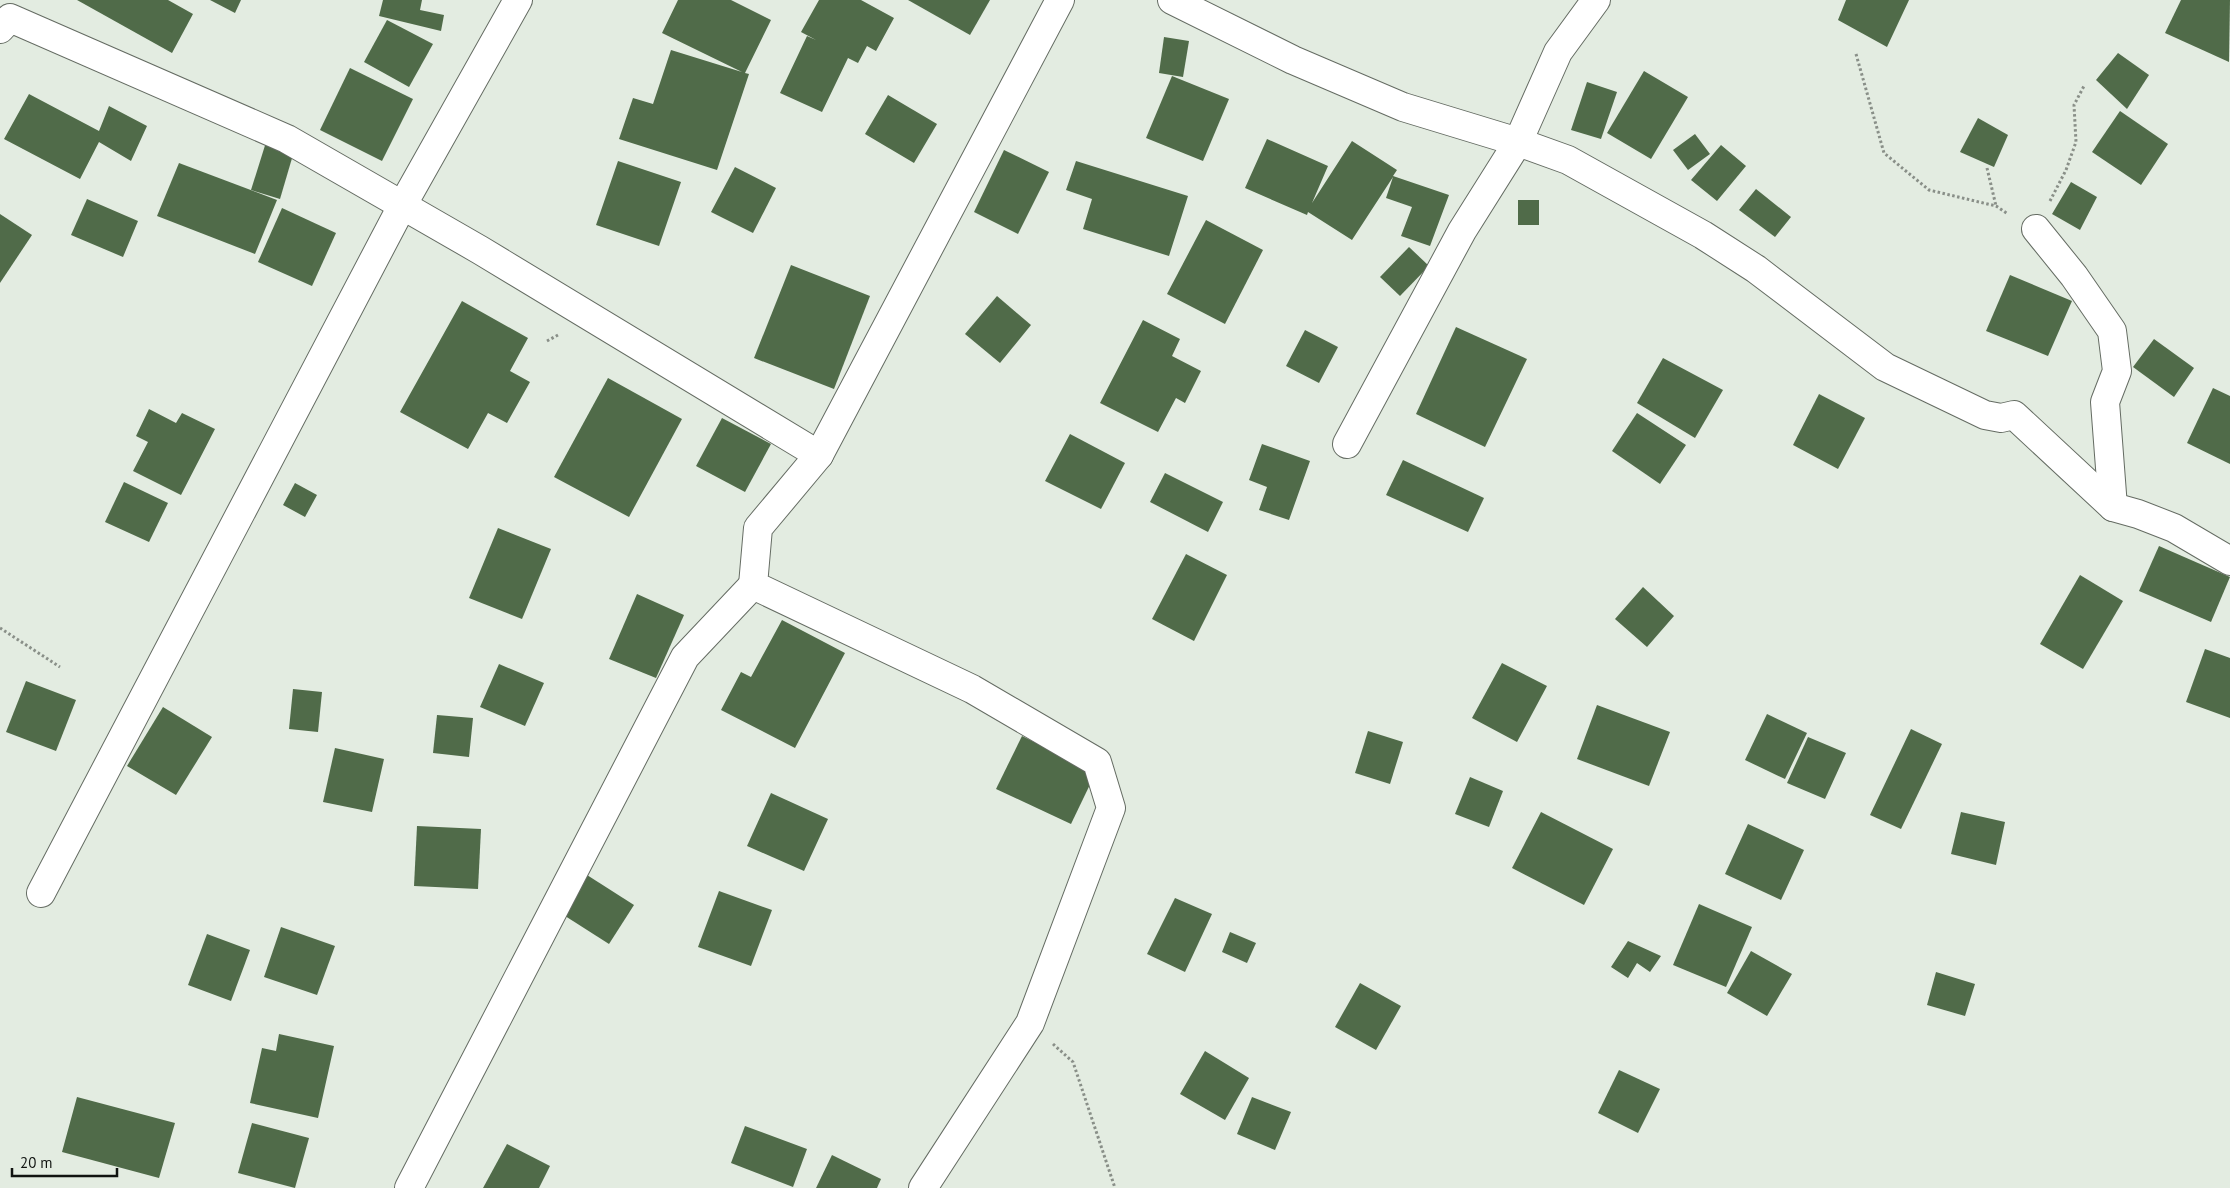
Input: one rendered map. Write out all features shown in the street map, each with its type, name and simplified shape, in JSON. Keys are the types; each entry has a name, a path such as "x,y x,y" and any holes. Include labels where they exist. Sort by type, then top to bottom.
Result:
{"street":[{"path":"41,893 402,206 518,0"},
{"path":"410,1188 685,657 753,585 758,528 819,455 1060,0"},
{"path":"1172,0 1293,60 1403,107 1518,142 1568,160 1703,234 1756,269 1885,367 1985,415 2001,418 2014,415 2113,507 2138,514 2174,528 2230,562"},
{"path":"1348,444 1462,231 1518,142 1558,52 1596,0"},
{"path":"7,16 286,139 402,206 819,455"},
{"path":"2036,229 2074,276 2112,331 2117,371 2105,402 2113,507"},
{"path":"753,585 972,689 1097,762 1111,808 1030,1023 923,1188"}],"path":[{"path":"1856,54 1884,153 1929,190 1996,206 2036,229 2066,170 2076,142 2074,105 2084,86"},
{"path":"1987,168 1996,206"},
{"path":"0,628 60,667"},
{"path":"1030,1023 1073,1062 1116,1188"}],"building":[{"path":"77,0 168,0 193,14 172,53"},
{"path":"210,0 241,0 235,13"},
{"path":"383,0 422,0 420,10 444,15 441,31 379,16"},
{"path":"678,0 731,0 771,20 745,73 749,74 717,170 619,139 633,98 653,104 671,50 742,72 662,33"},
{"path":"819,0 861,0 894,18 876,51 867,46 858,63 848,58 822,112 780,93 807,36 816,40 801,32"},
{"path":"908,0 990,0 970,35"},
{"path":"1846,0 1909,0 1887,47 1838,20"},
{"path":"2181,0 2230,0 2229,62 2165,33"},
{"path":"387,20 433,44 409,87 364,62"},
{"path":"1164,37 1189,41 1183,77 1159,73"},
{"path":"2118,53 2149,75 2127,109 2096,80"},
{"path":"350,68 413,99 382,161 320,130"},
{"path":"1644,71 1688,97 1651,159 1607,133"},
{"path":"1172,76 1229,99 1203,161 1146,138"},
{"path":"1587,82 1617,92 1601,139 1571,130"},
{"path":"29,94 99,131 109,106 147,126 131,161 99,142 80,179 4,139"},
{"path":"888,95 937,124 914,163 865,134"},
{"path":"2120,111 2168,144 2141,185 2092,152"},
{"path":"1978,118 2008,135 1994,167 1960,152"},
{"path":"1695,134 1710,154 1688,170 1673,150"},
{"path":"267,139 295,148 280,199 251,190"},
{"path":"1267,139 1328,166 1312,203 1352,141 1397,170 1393,176 1449,195 1430,246 1401,236 1412,207 1386,198 1393,177 1352,240 1308,212 1307,215 1245,188"},
{"path":"1721,145 1746,166 1717,201 1691,180"},
{"path":"1004,150 1049,172 1018,234 974,212"},
{"path":"618,161 681,182 659,246 596,225"},
{"path":"1076,161 1188,196 1169,256 1083,229 1092,199 1066,190"},
{"path":"179,163 277,200 255,254 157,216"},
{"path":"735,167 776,188 753,233 711,212"},
{"path":"2071,182 2097,197 2080,230 2052,214"},
{"path":"1756,189 1791,217 1775,237 1739,210"},
{"path":"87,199 138,221 123,257 71,235"},
{"path":"1518,200 1539,200 1539,225 1518,225"},
{"path":"282,208 336,233 312,286 258,262"},
{"path":"0,214 32,235 0,283"},
{"path":"1206,220 1263,250 1225,324 1167,294"},
{"path":"1409,247 1429,266 1400,296 1380,277"},
{"path":"791,265 870,296 834,389 754,358"},
{"path":"2010,275 2072,301 2048,356 1986,331"},
{"path":"997,296 1031,325 1000,363 965,334"},
{"path":"462,301 528,338 510,371 530,382 507,423 488,413 468,449 400,412"},
{"path":"1143,320 1180,339 1172,356 1201,371 1185,403 1176,398 1158,432 1100,403"},
{"path":"1456,327 1527,359 1485,447 1416,414"},
{"path":"1305,330 1338,347 1319,383 1286,366"},
{"path":"2154,339 2194,368 2174,397 2133,367"},
{"path":"1663,358 1723,390 1695,438 1637,403"},
{"path":"608,378 682,419 629,517 554,477"},
{"path":"2213,388 2230,396 2230,464 2187,443"},
{"path":"1819,394 1865,418 1838,469 1793,445"},
{"path":"149,409 176,423 182,413 215,429 181,495 133,471 148,442 136,436"},
{"path":"1637,413 1686,445 1660,484 1612,451"},
{"path":"722,418 771,444 745,492 696,466"},
{"path":"1070,434 1125,463 1101,509 1045,481"},
{"path":"1262,444 1310,461 1289,520 1259,510 1267,487 1249,480"},
{"path":"1403,460 1484,498 1468,532 1386,495"},
{"path":"1165,473 1223,502 1208,532 1150,502"},
{"path":"124,482 168,503 149,542 105,522"},
{"path":"295,483 317,495 305,517 283,505"},
{"path":"498,528 551,549 522,619 469,598"},
{"path":"2159,546 2230,577 2211,622 2139,591"},
{"path":"1186,554 1227,575 1194,641 1152,619"},
{"path":"2080,575 2123,601 2083,669 2040,644"},
{"path":"1643,587 1674,616 1647,647 1615,619"},
{"path":"637,594 684,615 656,678 609,659"},
{"path":"782,620 845,653 795,748 721,710 741,672 751,677"},
{"path":"2205,649 2230,658 2230,718 2186,702"},
{"path":"1502,663 1547,686 1517,742 1472,718"},
{"path":"499,664 544,683 525,726 480,707"},
{"path":"26,681 76,700 56,751 6,732"},
{"path":"293,689 322,692 318,732 289,729"},
{"path":"1597,705 1670,732 1649,786 1577,759"},
{"path":"163,707 212,737 176,795 127,766"},
{"path":"1767,714 1807,733 1785,779 1745,760"},
{"path":"437,715 473,718 469,757 433,753"},
{"path":"1911,729 1942,744 1901,829 1870,815"},
{"path":"1368,731 1403,742 1390,784 1355,773"},
{"path":"1022,736 1096,772 1071,824 996,789"},
{"path":"1808,737 1846,753 1825,799 1787,783"},
{"path":"335,748 384,759 372,812 323,802"},
{"path":"1470,777 1503,791 1489,827 1455,814"},
{"path":"771,793 828,819 804,871 747,846"},
{"path":"1541,812 1613,849 1584,905 1512,868"},
{"path":"1961,812 2005,822 1996,865 1951,854"},
{"path":"1748,824 1804,850 1781,900 1725,874"},
{"path":"417,826 481,829 478,889 414,886"},
{"path":"587,875 634,905 609,944 562,914"},
{"path":"719,891 772,910 751,966 698,947"},
{"path":"1175,898 1212,914 1185,972 1147,954"},
{"path":"1699,904 1752,927 1726,987 1673,965"},
{"path":"281,927 335,946 317,995 264,977"},
{"path":"1230,932 1256,943 1247,963 1222,952"},
{"path":"207,934 250,950 231,1001 188,985"},
{"path":"1628,941 1661,956 1650,972 1637,963 1628,978 1611,967"},
{"path":"1751,951 1792,974 1767,1016 1727,993"},
{"path":"1936,972 1975,984 1965,1016 1927,1005"},
{"path":"1360,983 1401,1006 1376,1050 1335,1027"},
{"path":"279,1034 334,1046 318,1118 250,1103 262,1048 276,1051"},
{"path":"1205,1051 1249,1078 1225,1120 1180,1094"},
{"path":"1619,1070 1660,1089 1638,1133 1598,1113"},
{"path":"77,1097 175,1123 159,1178 62,1152"},
{"path":"1252,1097 1291,1112 1275,1150 1237,1134"},
{"path":"252,1123 309,1138 295,1188 238,1173"},
{"path":"745,1126 807,1149 793,1187 731,1163"},
{"path":"507,1144 550,1166 539,1188 483,1188"},
{"path":"832,1155 881,1179 877,1188 816,1188"}]}
